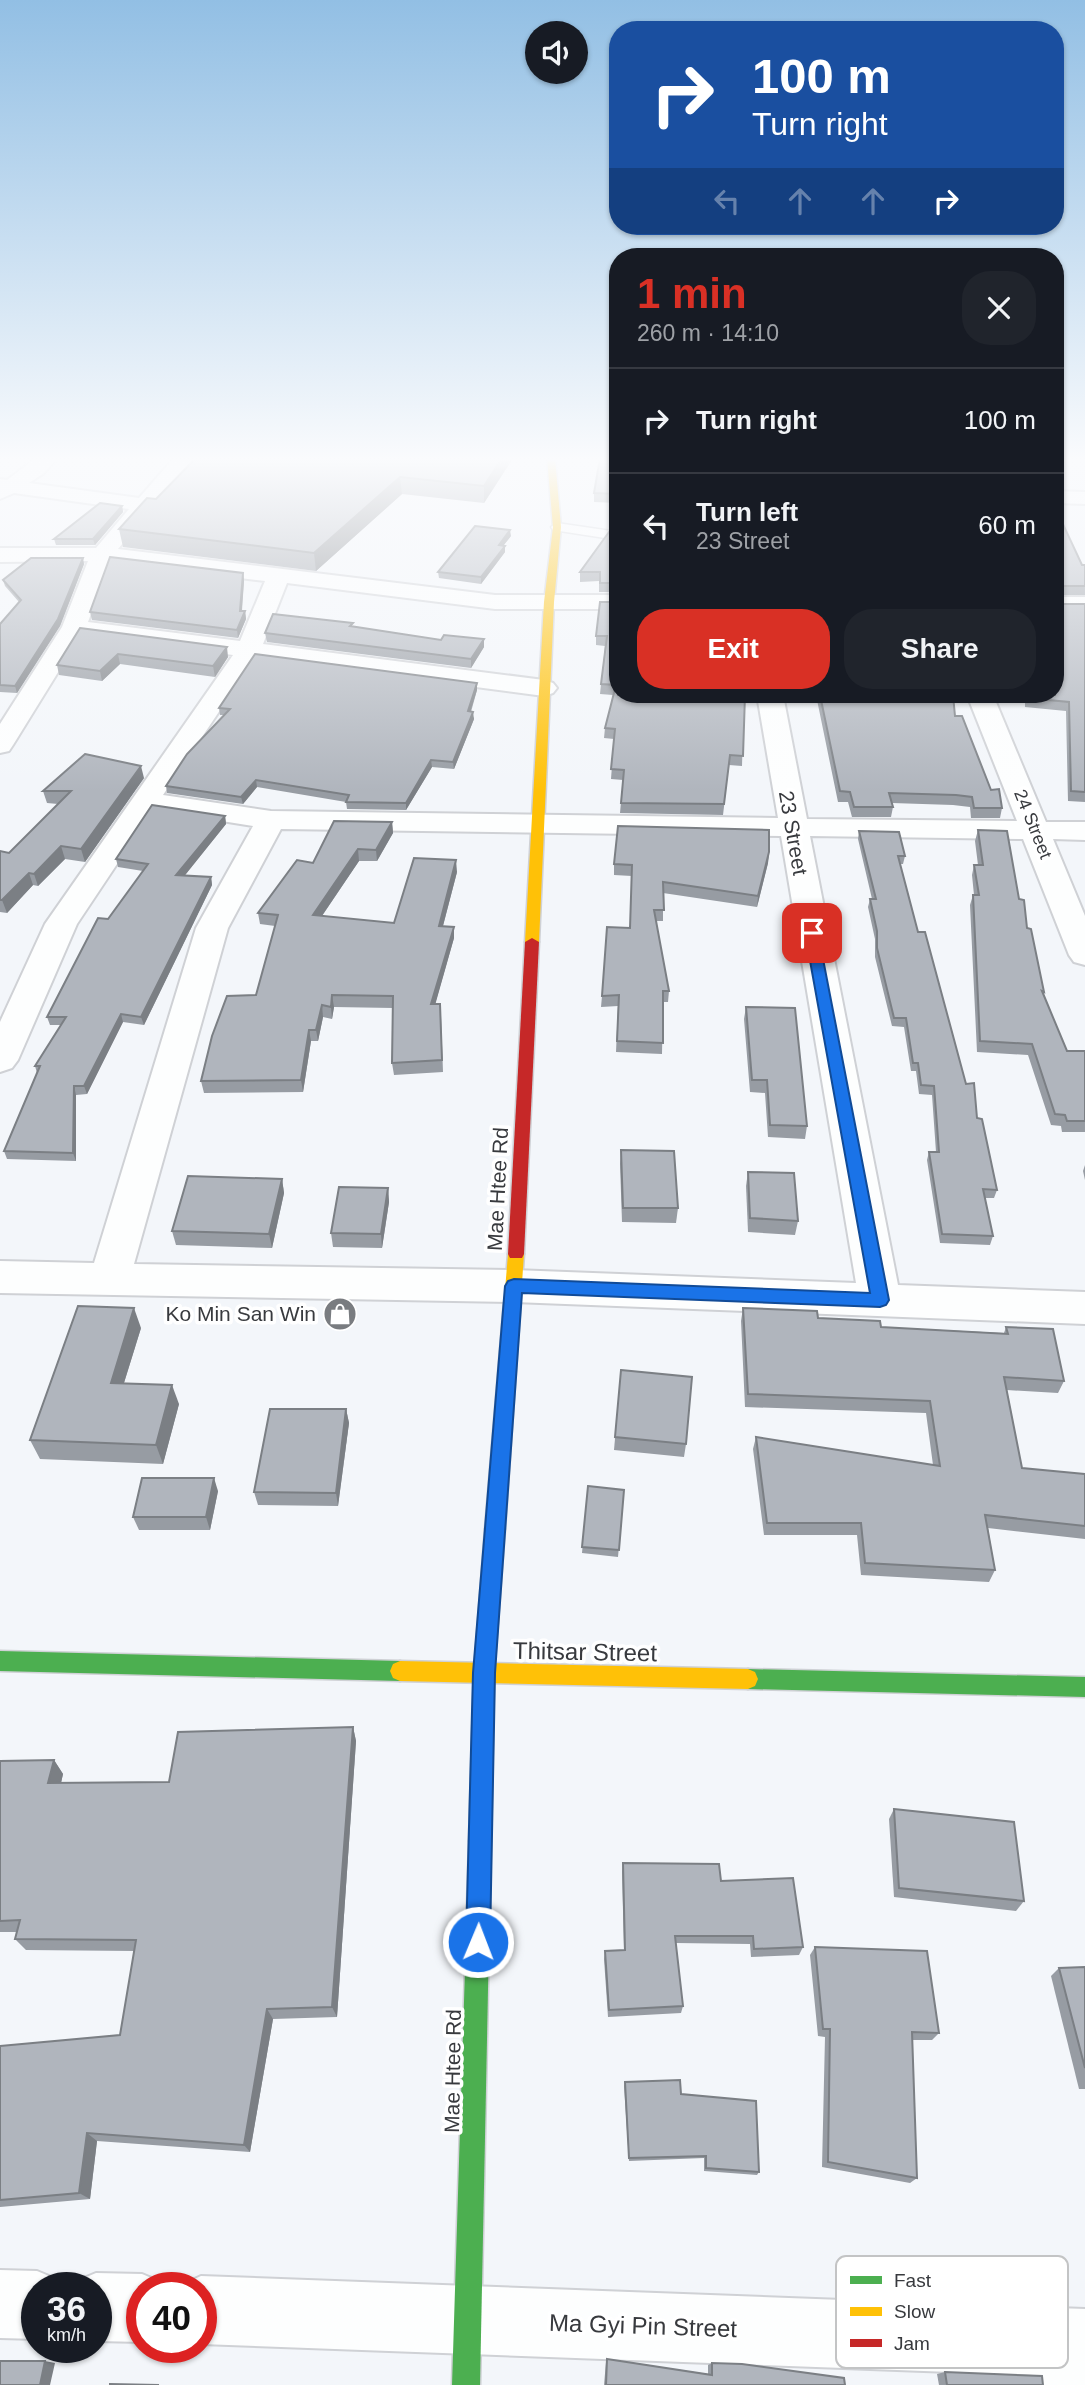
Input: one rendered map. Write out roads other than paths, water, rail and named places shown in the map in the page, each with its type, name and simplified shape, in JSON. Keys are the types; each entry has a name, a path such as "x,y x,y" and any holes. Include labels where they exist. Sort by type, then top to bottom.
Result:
{"street":[{"path":"0,746 74,626 96,569"},
{"path":"230,569 495,602 609,602"},
{"name":"Mae Htee Rd","path":"466,2385 484,1673 514,1286 544,688 552,569"},
{"path":"0,1060 61,924 249,649 278,575"},
{"path":"1064,604 1085,604"},
{"path":"74,626 544,688"},
{"name":"23 Street","path":"771,703 880,1300"},
{"name":"24 Street","path":"982,703 1085,955"},
{"path":"147,801 271,820 1085,831"},
{"path":"110,1278 212,928 271,820"},
{"path":"0,1277 514,1286 1085,1308"},
{"name":"Thitsar Street","path":"0,1661 1085,1687"},
{"path":"0,2304 21,2305"},
{"name":"Ma Gyi Pin Street","path":"217,2311 468,2319 836,2342"}],"place":[{"name":"Ko Min San Win","path":"340,1314"}]}
